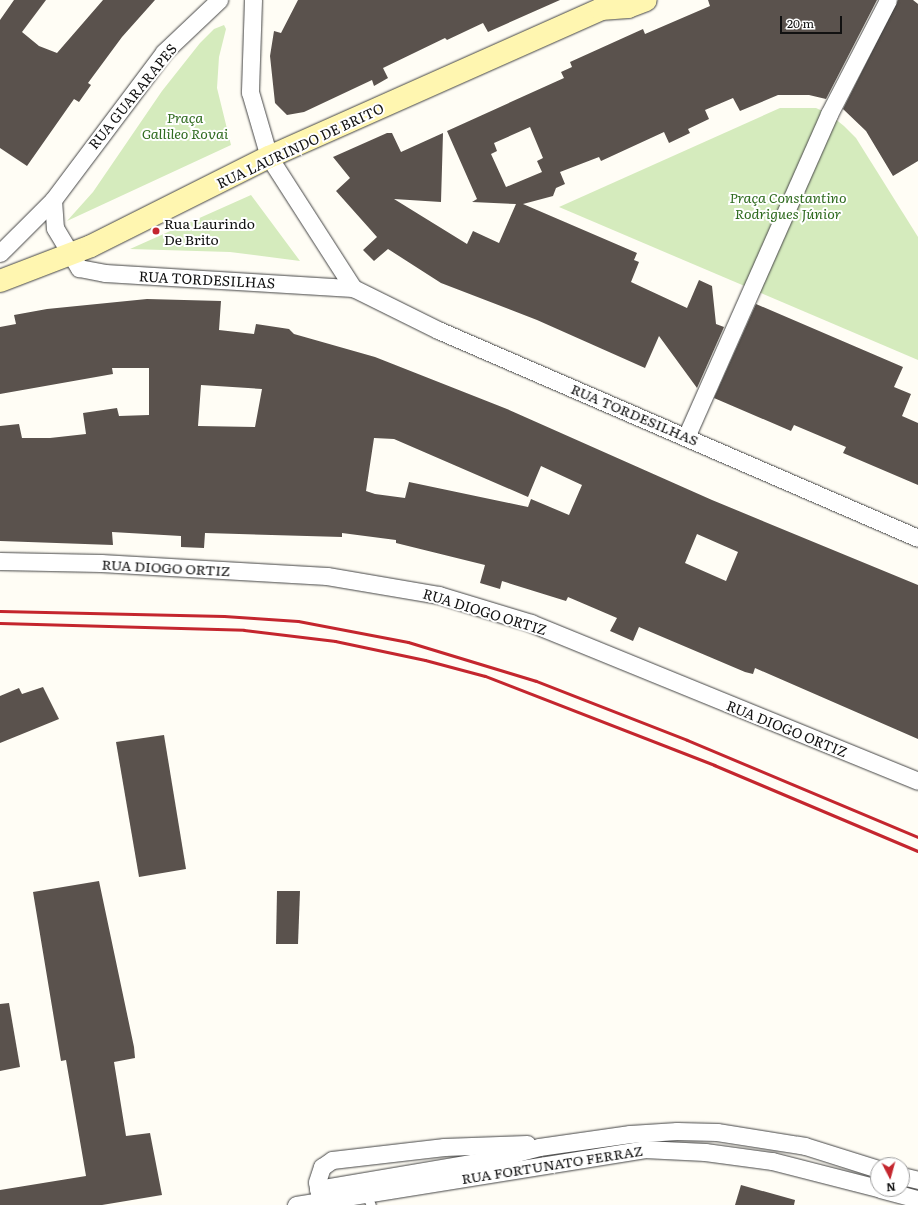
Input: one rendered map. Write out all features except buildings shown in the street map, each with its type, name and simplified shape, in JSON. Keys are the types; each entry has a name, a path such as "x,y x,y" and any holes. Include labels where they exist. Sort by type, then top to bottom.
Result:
{"street":[{"name":"RUA GUARARAPES","path":"0,253 53,200 164,52 219,0"},
{"path":"253,0 250,92 269,157 353,288"},
{"name":"RUA LAURINDO DE BRITO","path":"0,281 69,253 91,246 269,157 605,4 628,8 646,0"},
{"path":"686,436 830,114 888,0"},
{"path":"53,200 55,228 69,253"},
{"name":"RUA TORDESILHAS","path":"69,253 79,268 105,274 353,288 438,330 686,436 918,538"},
{"name":"RUA DIOGO ORTIZ","path":"0,561 101,563 327,576 439,595 531,623 918,781"},
{"name":"RUA FORTUNATO FERRAZ","path":"296,1205 319,1195 493,1159 539,1147 630,1134 717,1132 805,1146 870,1166"},
{"path":"319,1195 317,1182 322,1168 332,1160 444,1147 522,1143 539,1147"},
{"name":"RUA FORTUNATO FERRAZ","path":"319,1195 368,1199 644,1149 705,1152 772,1161 870,1187"}],"green space":[{"name":"Praça Gallileo Rovai","path":"224,25 226,29 219,57 217,88 231,145 67,221 93,192 162,91 200,43 214,29"},
{"name":"Praça Constantino Rodrigues Júnior","path":"780,108 816,108 829,114 844,126 856,138 918,237 918,360 559,207"},
{"path":"251,195 300,261 230,252 130,249"}],"railway":[{"path":"0,611 224,616 298,621 408,642 536,681 687,740 918,837"},
{"path":"0,623 244,630 335,641 425,660 485,676 714,765 918,851"}],"place":[{"name":"Rua Laurindo De Brito","path":"156,231"}]}
